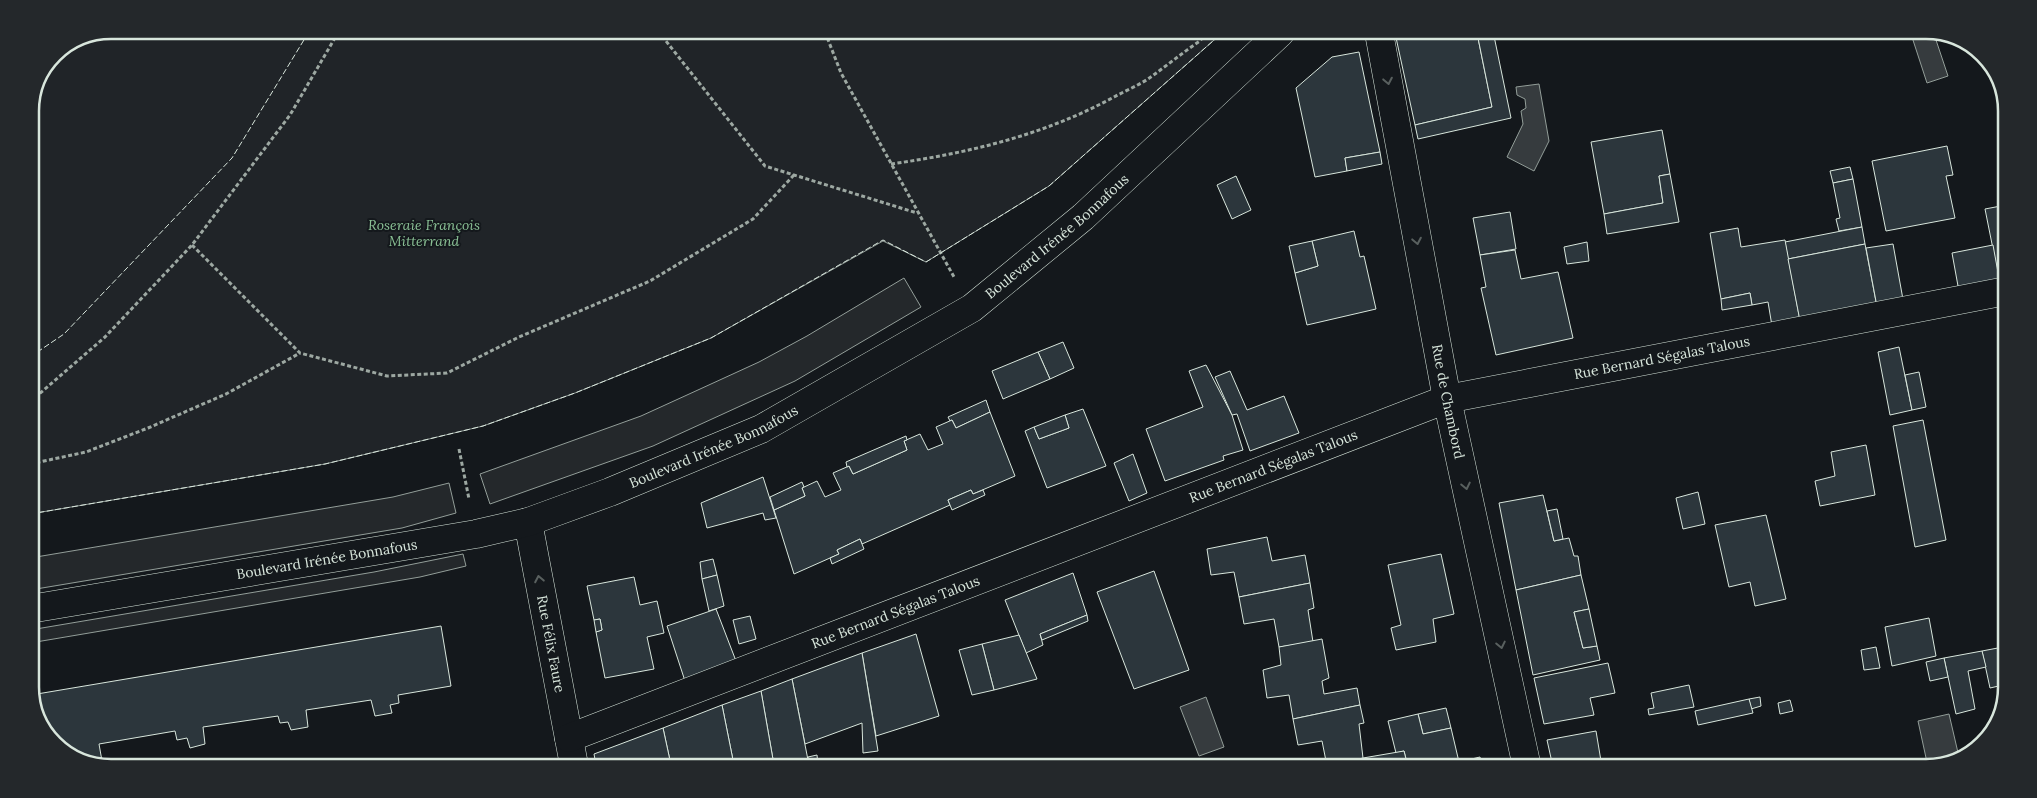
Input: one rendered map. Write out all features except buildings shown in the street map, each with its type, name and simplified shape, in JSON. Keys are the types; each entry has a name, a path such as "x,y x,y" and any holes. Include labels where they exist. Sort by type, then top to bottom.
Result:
{"street":[{"name":"Boulevard Irénée Bonnafous","path":"39,607 476,534 528,522 610,492 761,429 972,308 1082,217 1274,39"},
{"name":"Rue de Chambord","path":"1380,39 1447,399 1525,759"},
{"name":"Rue Bernard Ségalas Talous","path":"569,738 1447,399 1998,293"},
{"name":"Rue Félix Faure","path":"528,522 573,759"}],"path":[{"path":"39,394 105,337 192,245 290,115 333,39"},
{"path":"664,39 765,166 917,213"},
{"path":"828,39 841,73 917,213 972,308"},
{"path":"890,164 980,149 1035,132 1088,111 1147,80 1202,39"},
{"path":"192,245 300,353 387,376 447,372 519,337 650,281 753,219 794,175"},
{"path":"39,462 86,452 148,428 226,394 300,353"}],"green space":[{"name":"Roseraie François Mitterrand","path":"111,39 1215,39 1049,186 926,262 883,241 711,338 575,393 483,426 325,464 39,512 39,111 44,83 60,60 71,51 83,44"}],"shaded area":[{"path":"1913,39 1936,39 1948,76 1927,83"},
{"path":"1539,84 1549,141 1534,171 1507,157 1523,124 1521,111 1526,108 1525,99 1517,95 1516,87"},
{"path":"904,278 921,307 795,381 653,446 490,504 480,474 641,416 759,362 807,336"},
{"path":"449,483 456,513 402,528 39,588 39,556 393,497"},
{"path":"463,554 466,566 420,577 39,641 39,628 374,572"},
{"path":"1206,697 1224,747 1199,756 1180,707"},
{"path":"1949,714 1958,752 1940,758 1926,759 1918,721"}],"fence":[{"path":"39,351 64,334 232,158 305,39"},
{"path":"39,512 325,464 483,426 575,393 711,338 883,240 926,262 1049,186 1215,39"}]}
